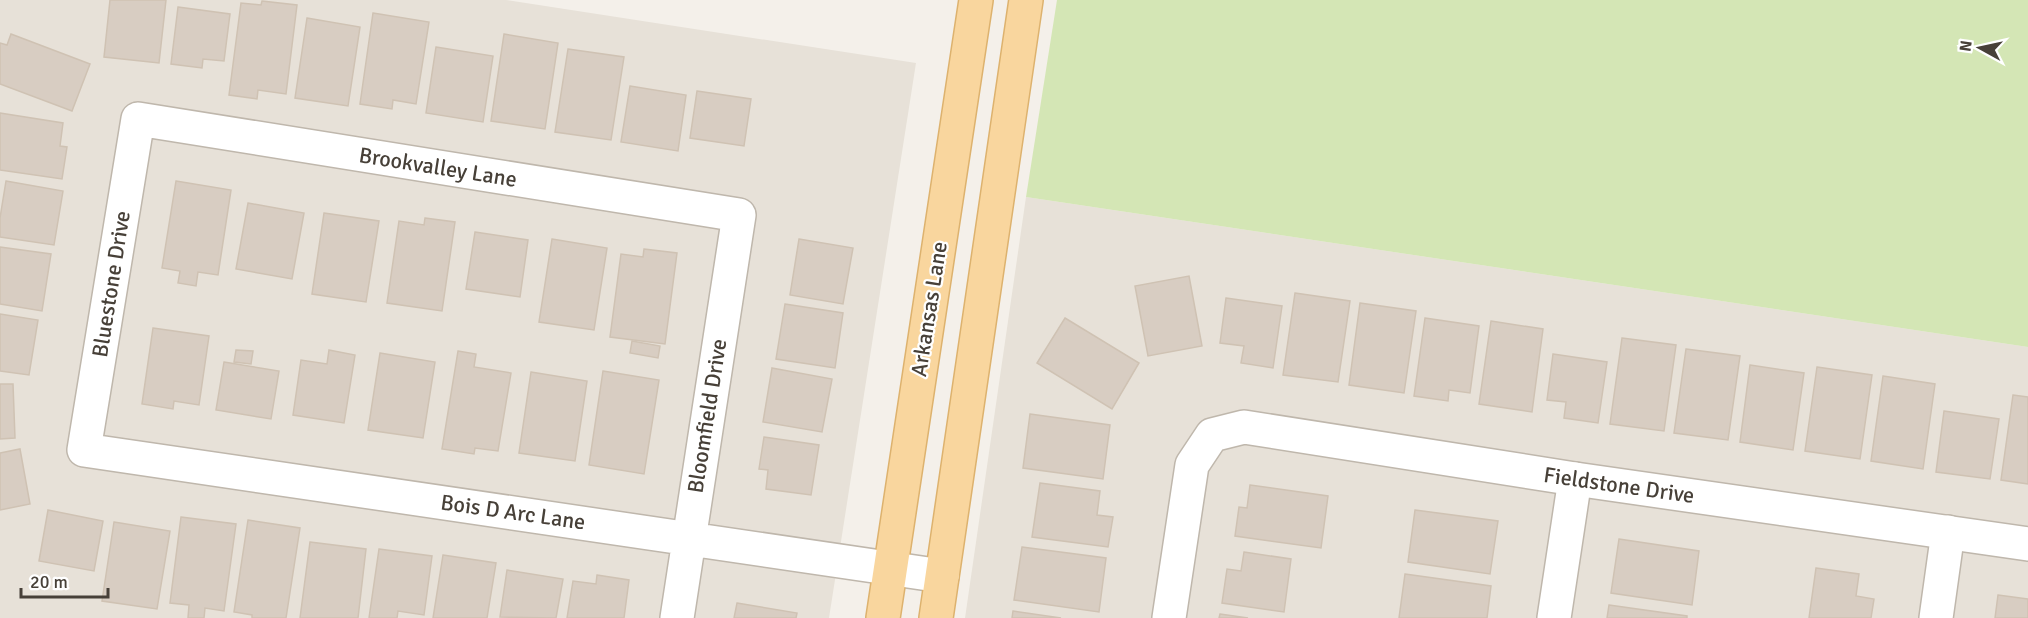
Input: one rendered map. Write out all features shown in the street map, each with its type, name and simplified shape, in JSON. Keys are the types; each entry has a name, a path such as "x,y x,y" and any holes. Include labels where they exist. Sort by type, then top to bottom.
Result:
{"main road":[{"name":"Arkansas Lane","path":"883,618 976,0"},
{"path":"936,618 1026,0"}],"street":[{"name":"Brookvalley Lane","path":"138,119 739,215"},
{"name":"Bluestone Drive","path":"84,450 138,119"},
{"name":"Bloomfield Drive","path":"677,618 739,215"},
{"name":"Fieldstone Drive","path":"1169,618 1192,465 1212,435 1244,427 1575,479 2028,543"},
{"name":"Bois D Arc Lane","path":"84,450 942,576"},
{"path":"1554,618 1575,479"},
{"path":"1936,618 1948,532"}],"shaded area":[{"path":"0,0 506,0 916,63 829,618 0,618"},
{"path":"1026,197 2028,347 2028,618 965,618"}],"green space":[{"path":"1057,0 2028,0 2028,347 1026,197"}],"building":[{"path":"110,0 166,0 159,63 104,57"},
{"path":"262,1 297,5 286,94 258,90 257,99 229,95 241,3 261,5"},
{"path":"178,7 230,14 224,61 203,59 202,68 171,64"},
{"path":"373,13 429,22 416,104 393,100 392,109 360,104"},
{"path":"307,18 360,27 348,106 295,98"},
{"path":"11,34 90,64 72,111 0,84 0,43 7,45"},
{"path":"504,34 558,43 545,129 491,121"},
{"path":"436,47 493,56 483,122 426,113"},
{"path":"568,49 624,57 611,140 555,132"},
{"path":"630,86 686,95 678,151 621,142"},
{"path":"697,91 751,99 744,146 690,138"},
{"path":"0,113 63,123 60,146 67,147 62,179 0,170"},
{"path":"6,181 63,191 54,245 0,237 0,218"},
{"path":"176,181 231,190 218,275 198,272 196,286 178,283 180,271 162,268"},
{"path":"248,203 304,213 292,279 236,269"},
{"path":"324,213 379,221 366,302 312,294"},
{"path":"425,218 455,222 442,311 387,303 399,221 424,225"},
{"path":"475,232 528,240 520,297 466,289"},
{"path":"552,239 607,248 594,330 539,322"},
{"path":"799,239 853,248 843,304 790,295"},
{"path":"0,247 51,254 42,311 0,304"},
{"path":"644,249 677,253 665,344 610,337 621,254 643,257"},
{"path":"1189,276 1202,346 1148,356 1135,286"},
{"path":"1295,293 1350,301 1338,382 1283,375"},
{"path":"1226,298 1282,306 1273,368 1241,363 1244,346 1220,343"},
{"path":"1360,303 1416,311 1404,393 1349,385"},
{"path":"785,304 843,313 835,368 776,359"},
{"path":"0,314 38,320 29,375 0,371"},
{"path":"1065,318 1139,363 1112,409 1037,363"},
{"path":"1425,318 1479,326 1470,393 1449,390 1448,401 1414,396"},
{"path":"1491,321 1543,329 1532,412 1479,404"},
{"path":"153,328 209,336 199,405 174,401 173,409 142,404"},
{"path":"1622,338 1676,345 1664,431 1610,424"},
{"path":"632,341 660,346 658,358 630,353"},
{"path":"1686,349 1740,356 1728,440 1674,433"},
{"path":"236,350 253,351 251,364 234,362"},
{"path":"329,350 355,355 344,423 293,415 301,360 327,364"},
{"path":"458,351 476,354 474,367 511,373 498,451 475,448 474,454 442,449"},
{"path":"380,353 435,362 423,438 368,430"},
{"path":"1553,354 1607,362 1598,423 1564,418 1566,402 1547,400"},
{"path":"224,362 279,371 271,419 216,410"},
{"path":"1750,365 1804,373 1793,450 1740,442"},
{"path":"1817,367 1872,375 1860,459 1805,451"},
{"path":"772,368 832,379 822,432 763,422"},
{"path":"603,371 659,380 644,474 589,465"},
{"path":"531,372 587,381 575,461 519,453"},
{"path":"1883,376 1935,384 1923,469 1871,461"},
{"path":"0,384 13,384 15,438 0,439"},
{"path":"2013,395 2028,397 2028,484 2001,480"},
{"path":"1944,411 1999,419 1990,479 1936,472"},
{"path":"1030,414 1110,425 1103,479 1023,468"},
{"path":"764,437 819,445 811,495 766,489 768,470 759,469"},
{"path":"20,449 30,504 0,510 0,453"},
{"path":"1040,483 1100,491 1097,515 1113,517 1108,547 1032,537"},
{"path":"1250,485 1328,496 1321,548 1235,536 1239,507 1247,508"},
{"path":"48,510 103,521 94,571 39,561"},
{"path":"1415,510 1498,521 1490,574 1408,562"},
{"path":"181,517 236,524 224,611 205,608 204,618 188,618 189,605 170,603"},
{"path":"248,520 300,528 286,618 252,618 252,615 234,612"},
{"path":"114,522 170,531 157,609 102,601"},
{"path":"1619,539 1699,551 1692,605 1611,593"},
{"path":"310,542 366,549 358,618 300,618"},
{"path":"1022,547 1106,558 1099,612 1014,600"},
{"path":"379,549 432,556 424,615 398,611 397,618 369,618"},
{"path":"1244,552 1291,559 1284,612 1222,603 1227,569 1241,571"},
{"path":"443,555 496,563 487,618 433,618"},
{"path":"1816,568 1859,574 1856,596 1874,599 1871,618 1809,618"},
{"path":"507,570 563,579 556,618 500,617"},
{"path":"1405,574 1491,586 1487,618 1399,618"},
{"path":"597,575 629,580 624,618 567,618 573,581 596,584"},
{"path":"1998,595 2028,599 2028,618 1995,618"},
{"path":"737,603 797,613 796,618 734,618"},
{"path":"1609,605 1687,616 1687,618 1607,618"},
{"path":"1013,611 1061,618 1012,618"},
{"path":"1220,614 1248,618 1219,618"}]}
